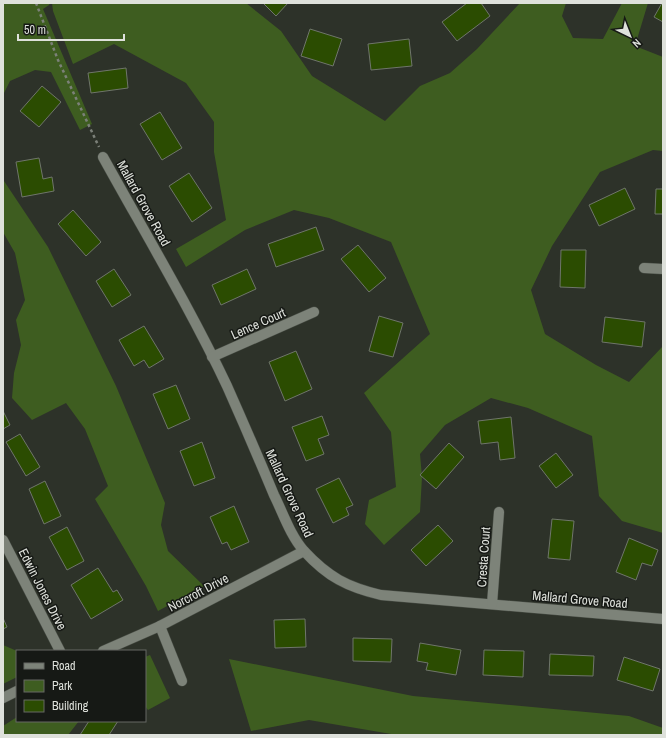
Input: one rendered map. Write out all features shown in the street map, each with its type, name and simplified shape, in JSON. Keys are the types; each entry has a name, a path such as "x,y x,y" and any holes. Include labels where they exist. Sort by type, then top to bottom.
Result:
{"street":[{"name":"Mallard Grove Road","path":"103,157 201,334 289,527 304,551 324,571 340,581 360,590 381,594 663,619"},
{"path":"644,268 663,269"},
{"name":"Lence Court","path":"212,357 314,312"},
{"name":"Cresta Court","path":"492,604 499,512"},
{"name":"Edwin Jones Drive","path":"3,540 59,650"},
{"name":"Norcroft Drive","path":"105,650 160,626 304,551"},
{"path":"160,626 182,681"},
{"path":"3,698 16,692"}],"path":[{"path":"36,3 58,60 103,157"}],"green space":[{"path":"3,3 50,3 43,9 92,124 80,130 51,72 35,70 10,81 3,95"},
{"path":"52,3 246,3 281,31 312,76 385,121 420,86 450,73 477,49 520,3 566,3 562,16 573,38 603,39 622,3 648,3 635,46 663,57 663,151 653,150 600,172 552,246 531,290 545,334 596,365 629,382 663,346 663,533 622,521 599,496 592,436 528,408 491,398 445,425 420,454 422,477 420,512 384,545 365,524 369,500 396,487 391,432 364,393 430,334 391,242 329,218 294,210 245,230 186,267 176,249 226,220 214,152 214,122 186,83 114,44 73,64 53,11"},
{"path":"3,175 4,181 48,247 116,386 165,503 161,525 168,551 204,586 158,611 146,586 95,499 108,486 85,429 66,403 32,420 12,398 14,373 21,345 16,320 25,300 15,253 3,232"},
{"path":"3,645 16,651 16,678 3,684"},
{"path":"150,655 170,698 148,710 146,707 146,657"},
{"path":"229,659 413,696 629,716 663,728 663,735 397,735 309,720 251,731"},
{"path":"16,718 16,722 78,722 68,735 3,735 3,726"}],"building":[{"path":"263,3 288,3 276,16"},
{"path":"467,3 481,3 490,16 457,41 442,22"},
{"path":"663,3 663,22 654,17"},
{"path":"310,29 342,39 333,66 301,56"},
{"path":"409,39 412,66 371,70 368,44"},
{"path":"126,68 128,88 91,93 88,73"},
{"path":"42,86 61,102 39,127 20,111"},
{"path":"160,112 182,148 162,160 140,124"},
{"path":"39,158 43,179 52,177 54,191 22,197 16,162"},
{"path":"189,173 212,208 192,222 169,186"},
{"path":"625,188 635,209 599,226 589,205"},
{"path":"656,189 663,189 663,214 655,214"},
{"path":"73,210 101,242 86,256 58,224"},
{"path":"316,227 324,250 276,267 268,244"},
{"path":"358,245 386,278 369,292 341,259"},
{"path":"561,250 586,250 585,288 560,287"},
{"path":"114,269 131,295 112,307 96,281"},
{"path":"247,269 256,289 221,305 212,285"},
{"path":"379,316 403,323 393,357 369,351"},
{"path":"605,317 645,322 642,347 602,342"},
{"path":"144,326 164,359 149,368 144,360 134,366 119,340"},
{"path":"296,351 312,389 285,401 269,362"},
{"path":"176,385 190,419 168,429 153,394"},
{"path":"3,411 10,425 3,429"},
{"path":"322,416 329,435 318,439 324,454 306,461 292,427"},
{"path":"511,417 515,458 500,460 498,442 481,444 478,421"},
{"path":"20,434 40,467 26,476 6,442"},
{"path":"202,442 215,478 194,486 180,451"},
{"path":"449,443 464,457 436,489 420,475"},
{"path":"556,453 573,475 556,488 539,466"},
{"path":"339,478 353,505 346,508 349,515 333,523 316,489"},
{"path":"45,481 61,516 44,524 29,489"},
{"path":"234,506 249,542 231,550 227,542 222,544 210,517"},
{"path":"552,519 574,521 570,560 548,558"},
{"path":"438,525 453,541 426,566 411,550"},
{"path":"67,527 84,561 67,570 49,537"},
{"path":"629,538 658,550 652,566 642,563 636,580 616,572"},
{"path":"98,568 113,592 117,590 123,600 91,619 71,585"},
{"path":"3,618 7,627 3,629"},
{"path":"305,619 306,647 275,648 274,620"},
{"path":"353,638 392,639 391,662 353,661"},
{"path":"420,643 461,650 456,675 426,670 428,663 417,661"},
{"path":"484,650 524,651 523,677 483,675"},
{"path":"550,654 594,656 593,676 549,675"},
{"path":"624,657 660,669 653,691 617,680"},
{"path":"88,722 117,722 109,735 80,735"}]}
